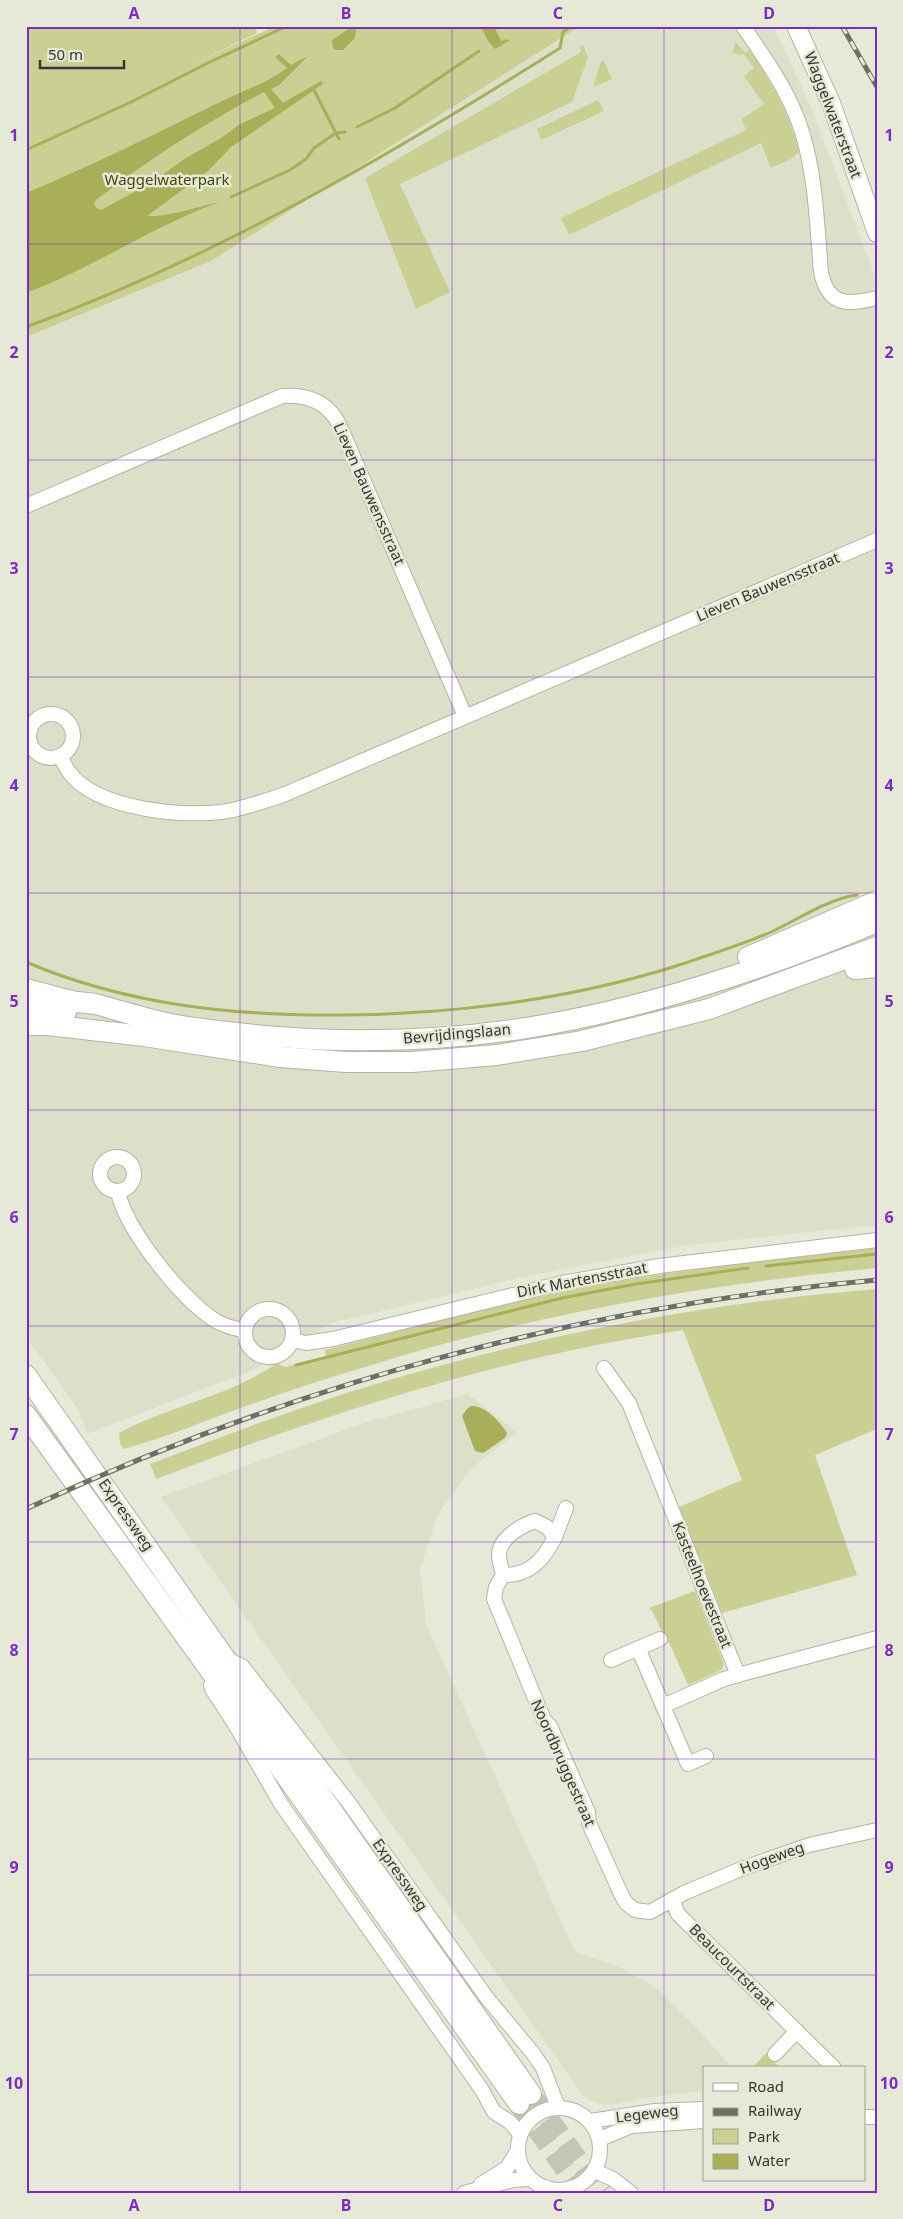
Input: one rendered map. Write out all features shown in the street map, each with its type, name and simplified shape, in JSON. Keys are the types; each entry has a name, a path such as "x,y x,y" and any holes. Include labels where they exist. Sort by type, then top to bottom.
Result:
{"highway":[{"path":"843,917 877,896"},
{"path":"620,1009 650,991 736,962 877,901"},
{"name":"Bevrijdingslaan","path":"26,988 77,1002 96,1004 148,1020 187,1027 253,1035 357,1040 419,1039 521,1029 620,1009 685,992 786,958 877,922"},
{"name":"Bevrijdingslaan","path":"144,1036 280,1058 346,1062 412,1062 498,1055 582,1042 662,1022 762,991 877,948"},
{"path":"762,991 792,990 877,962"},
{"path":"855,969 877,967"},
{"path":"26,980 78,996 96,1004"},
{"path":"26,1005 79,1015 144,1036"},
{"path":"26,1025 48,1024 144,1036"},
{"name":"Expressweg","path":"26,1375 224,1657 525,2099 209,1672 26,1415"}],"main road":[{"name":"Waggelwaterstraat","path":"796,26 831,103 877,233"}],"street":[{"path":"743,26 781,84 802,131 813,179 821,272 825,286 834,297 846,303 858,303 877,298"},
{"name":"Lieven Bauwensstraat","path":"26,506 282,396 300,396 317,401 335,416 339,424 465,716"},
{"name":"Lieven Bauwensstraat","path":"60,756 70,773 82,784 111,799 152,810 176,813 209,813 256,804 283,795 877,540"},
{"path":"118,1192 120,1204 143,1242 193,1304 218,1322 245,1330"},
{"name":"Dirk Martensstraat","path":"292,1340 306,1343 333,1340 505,1296 659,1266 877,1240"},
{"path":"274,1309 290,1320 293,1330 292,1340 288,1349 280,1355 264,1357 249,1347 245,1330 248,1321 255,1314 264,1310 274,1309"},
{"name":"Kasteelhoevestraat","path":"604,1368 629,1403 738,1675"},
{"path":"503,1575 510,1576 530,1570 544,1557 555,1537 566,1508"},
{"name":"Noordbruggestraat","path":"555,1537 547,1527 535,1521 521,1526 502,1545 499,1554 503,1575 496,1587 494,1599 508,1628 512,1647 544,1720 550,1726 581,1795 588,1812 589,1823 626,1903 639,1912 650,1912 672,1900"},
{"path":"663,1706 724,1679 877,1638"},
{"path":"611,1660 660,1639"},
{"path":"638,1648 688,1764 706,1756"},
{"name":"Expressweg","path":"224,1657 242,1666 349,1803 487,1998 543,2068 558,2107"},
{"name":"Expressweg","path":"209,1672 212,1689 236,1726 281,1804 482,2090 494,2112 510,2122 520,2134"},
{"name":"Hogeweg","path":"672,1900 684,1892 741,1869 809,1845 877,1830"},
{"name":"Beaucourtstraat","path":"672,1900 678,1914 832,2066"},
{"path":"775,2054 797,2032"},
{"path":"558,2107 569,2108 591,2121 600,2139 601,2150 595,2171 579,2186 560,2192 547,2189 529,2179 519,2161 518,2150 520,2134 525,2125 534,2116 546,2109 558,2107"},
{"name":"Legeweg","path":"591,2121 655,2111 703,2109"},
{"name":"Legeweg","path":"600,2139 631,2126 703,2121"},
{"path":"468,2191 507,2168 518,2150"},
{"path":"595,2171 613,2178 630,2193"},
{"path":"468,2191 514,2180 529,2179"}],"shaded area":[{"path":"580,26 773,26 812,109 877,282 877,1225 688,1245 532,1275 331,1323 255,1369 87,1434 79,1410 26,1337 26,337 211,261"},
{"path":"468,1394 518,1433 471,1469 438,1514 420,1569 426,1624 575,1952 620,1967 653,1986 695,2026 730,2066 703,2066 703,2091 642,2098 611,2105 597,2103 584,2097 161,1497 364,1423"}],"green space":[{"name":"Waggelwaterpark","path":"255,26 257,33 187,67 275,26 580,26 211,261 26,337 26,27"},
{"path":"736,42 745,53 749,50 772,86 785,111 799,152 791,159 771,168 761,143 569,235 561,218 746,130 742,119 764,104 744,76 754,68 744,54 732,53"},
{"path":"583,45 588,57 572,102 400,184 450,292 416,309 365,178 581,52 580,47"},
{"path":"601,61 604,61 612,79 593,87"},
{"path":"598,100 604,111 541,140 537,129"},
{"path":"877,1248 877,1268 816,1274 695,1291 635,1301 515,1326 398,1357 323,1380 124,1449 120,1444 119,1433 138,1424 220,1393 277,1363 285,1367 326,1357 325,1350 495,1307 598,1285 702,1269"},
{"path":"877,1289 877,1429 815,1455 857,1575 722,1613 679,1507 742,1480 683,1330 615,1341 548,1356 415,1390 284,1432 156,1479 150,1464 330,1398 484,1354 614,1325 679,1313 811,1295"},
{"path":"695,1591 724,1664 722,1670 688,1685 669,1642 667,1643 653,1612 649,1608"},
{"path":"766,2053 778,2066 754,2066"}],"water":[{"path":"353,26 358,26 355,38 343,50 333,48 332,40"},
{"path":"481,26 494,26 501,41 507,39 509,41 495,49 488,41"},
{"path":"279,54 291,65 308,56 279,85 271,89 283,103 321,81 323,84 231,147 208,171 147,216 172,214 220,202 171,223 75,272 26,293 26,193 270,79 287,68 275,57","holes":["264,92 275,108 240,124 149,184 101,210 96,208 94,203 96,200 136,170 178,142 242,104"]},
{"path":"471,1406 487,1411 507,1433 505,1438 483,1453 475,1451 462,1416"}],"waterway":[{"path":"26,150 131,102 287,26"},
{"path":"26,327 96,300 233,237 367,165 560,48 563,32 571,26"},
{"path":"357,127 395,108 479,51"},
{"path":"314,90 339,139"},
{"path":"231,197 290,170 306,159 314,148 336,133 345,132"},
{"path":"26,962 64,977 103,989 181,1005 221,1010 301,1015 426,1012 509,1003 592,988 633,978 673,967 747,942 824,905 857,895"},
{"path":"766,1266 877,1254"},
{"path":"296,1365 562,1298 636,1284 748,1268"}],"tunnel":[{"path":"531,2094 602,2193"},
{"path":"519,2104 582,2193"}],"railway":[{"path":"842,26 877,87"},
{"path":"26,1509 127,1464 231,1424 335,1388 441,1357 549,1331 657,1309 767,1292 877,1280"}]}
